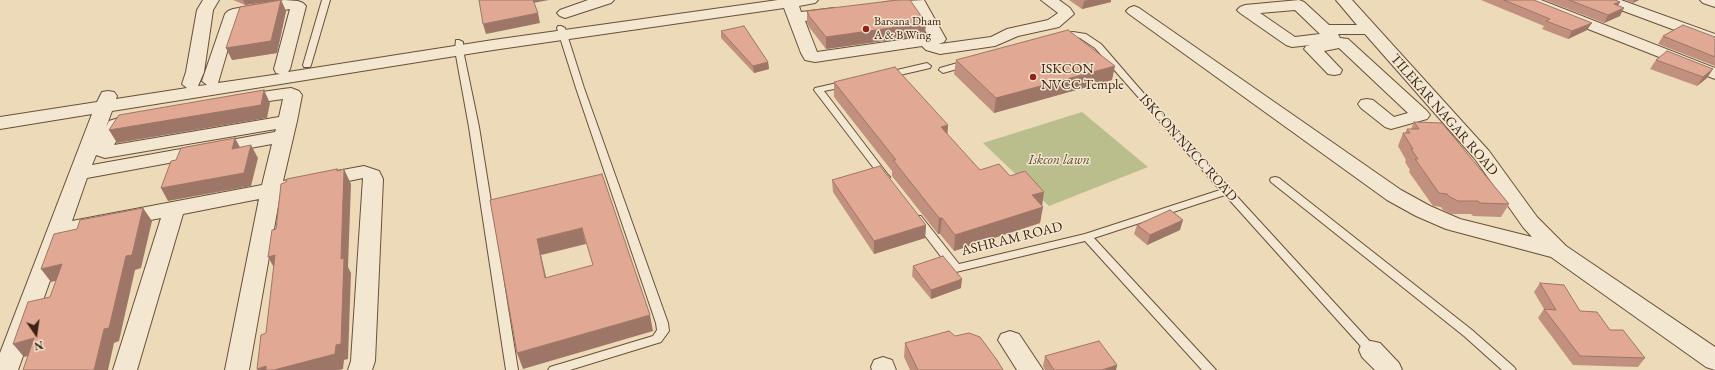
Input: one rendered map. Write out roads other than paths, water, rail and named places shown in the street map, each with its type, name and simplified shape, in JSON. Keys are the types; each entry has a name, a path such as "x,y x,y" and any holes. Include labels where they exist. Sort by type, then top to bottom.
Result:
{"street":[{"path":"191,84 195,72 208,5 266,0"},
{"path":"563,25 606,0"},
{"path":"0,113 106,101 459,46 563,25 758,0"},
{"path":"791,7 810,0"},
{"path":"926,41 932,47 940,49 953,48 995,41 1013,32 1052,24 1066,14 1066,11 1049,0"},
{"name":"TILEKAR NAGAR ROAD","path":"1344,0 1482,155 1530,222 1558,251 1715,360"},
{"path":"1527,0 1715,74"},
{"path":"1607,0 1715,40"},
{"path":"1708,0 1715,2"},
{"path":"791,7 809,53 811,56 815,57 938,39 918,3 872,9"},
{"path":"211,105 230,17 233,14 287,4 294,4 298,6 282,69"},
{"path":"1325,30 1332,37 1292,42 1245,10 1299,5 1325,30 1369,29"},
{"path":"563,25 791,7 850,11"},
{"path":"1134,11 1394,195 1422,211 1453,224 1558,251"},
{"path":"1334,70 1312,49 1342,42 1421,115 1391,123 1367,104"},
{"path":"0,122 191,84 215,84 307,65 459,46"},
{"path":"1382,79 1412,76"},
{"path":"237,370 271,190 286,128 293,95 291,94 211,105 120,122 116,125 102,151 105,152 286,128"},
{"path":"6,370 106,101"},
{"path":"80,173 286,128"},
{"path":"58,231 364,172 372,175 363,361 360,370"},
{"path":"125,370 174,208"},
{"path":"1010,340 1031,370"},
{"name":"ISKCON NVCC ROAD","path":"1371,350 1390,370"}],"lane":[{"path":"307,65 326,0"},
{"path":"554,370 657,340 663,331 563,25"},
{"name":"ISKCON NVCC ROAD","path":"1056,38 1073,34 1083,36 1095,43 1162,120 1371,350"},
{"path":"459,46 474,127 512,370"},
{"path":"943,70 973,62"},
{"path":"880,76 926,66"},
{"path":"856,82 818,90 889,182"},
{"path":"1275,180 1468,333 1510,370"},
{"path":"1210,370 1087,237 1227,191"},
{"name":"ASHRAM ROAD","path":"913,213 956,268 1087,237"}],"place":[{"name":"Barsana Dham A & B Wing","path":"866,29"},
{"name":"ISKCON NVCC Temple","path":"1033,77"}],"park label":[{"name":"Iskcon lawn","path":"1059,160"}]}
